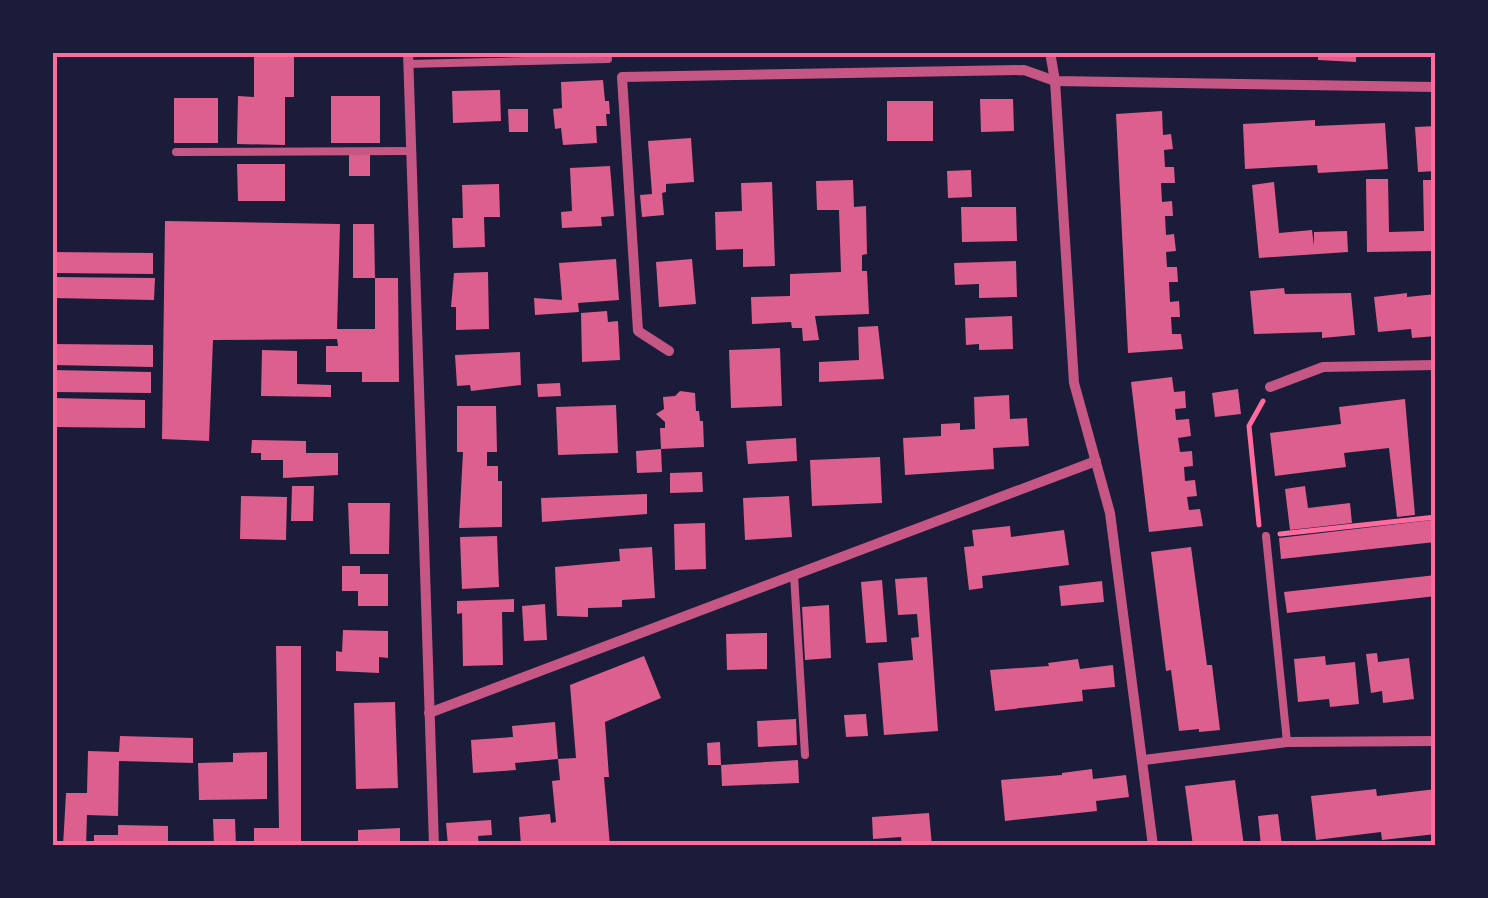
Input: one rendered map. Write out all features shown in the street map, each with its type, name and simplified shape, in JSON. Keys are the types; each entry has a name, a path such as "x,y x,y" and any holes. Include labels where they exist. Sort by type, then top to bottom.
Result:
{"street":[{"path":"1050,52 1074,382 1110,513 1153,846"},
{"path":"408,58 434,846"},
{"path":"669,352 638,331 622,77 1024,70 1055,81 1436,87"},
{"path":"1270,386 1322,367 1436,365"},
{"path":"429,713 1096,461"},
{"path":"1144,760 1287,742 1436,741"}],"lane":[{"path":"408,58 608,60"},
{"path":"176,152 410,151"},
{"path":"1266,536 1287,742"},
{"path":"794,575 804,756"}],"path":[{"path":"1270,386 1248,426 1260,526 1266,536 1436,516"}],"building":[{"path":"254,52 294,52 294,97 285,97 285,145 237,144 238,96 254,97"},
{"path":"1318,52 1356,52 1356,62 1318,60"},
{"path":"603,80 610,114 606,114 607,126 596,126 597,143 563,145 561,128 555,129 553,109 562,108 561,82"},
{"path":"500,90 501,121 453,123 452,91"},
{"path":"331,96 380,96 380,143 331,143"},
{"path":"174,98 218,98 218,143 174,143"},
{"path":"980,99 1013,99 1014,131 981,132"},
{"path":"887,101 933,101 933,141 887,141"},
{"path":"508,109 528,109 528,132 509,132"},
{"path":"1162,111 1163,135 1171,134 1173,149 1164,150 1165,167 1174,167 1175,183 1161,183 1162,202 1172,201 1173,216 1165,216 1166,235 1174,234 1176,251 1166,252 1167,267 1177,267 1178,282 1169,282 1170,302 1179,301 1180,317 1171,317 1172,334 1181,334 1183,349 1128,353 1116,114"},
{"path":"1315,120 1315,126 1385,123 1388,169 1318,173 1317,165 1245,169 1243,124"},
{"path":"1436,126 1436,171 1418,172 1415,127"},
{"path":"691,138 694,182 666,184 666,192 662,193 664,215 642,217 640,195 652,194 648,141"},
{"path":"349,154 370,155 370,176 349,176"},
{"path":"237,164 285,164 285,201 238,201"},
{"path":"610,166 614,216 601,217 602,226 562,228 561,212 572,211 570,168"},
{"path":"971,170 972,197 948,198 947,171"},
{"path":"1366,179 1388,179 1389,232 1424,231 1423,180 1436,180 1435,251 1367,252"},
{"path":"853,180 854,207 866,206 867,254 862,255 862,271 867,271 869,314 815,316 819,340 803,341 802,328 792,328 791,322 752,324 751,297 790,296 790,274 841,272 839,210 817,210 816,181"},
{"path":"772,182 775,266 743,267 743,249 716,250 715,212 742,211 741,183"},
{"path":"1274,182 1279,233 1312,230 1314,246 1314,232 1347,231 1348,252 1259,258 1252,185"},
{"path":"499,184 500,217 484,217 485,247 453,248 452,218 463,218 462,185"},
{"path":"961,207 1016,207 1017,241 962,242"},
{"path":"165,221 340,224 337,329 375,329 375,278 398,278 399,382 362,382 362,372 326,372 326,346 338,346 337,339 213,340 209,441 162,439"},
{"path":"353,224 374,224 375,278 353,278"},
{"path":"52,252 153,253 153,274 52,273"},
{"path":"616,259 619,300 578,303 579,312 535,315 534,298 562,300 559,263"},
{"path":"692,259 696,304 659,307 656,262"},
{"path":"1016,261 1017,297 979,298 979,284 955,285 954,263"},
{"path":"488,272 489,329 456,330 456,307 451,307 454,273"},
{"path":"52,277 155,278 154,300 52,298"},
{"path":"1284,288 1285,294 1351,293 1355,335 1322,338 1322,332 1254,334 1250,291"},
{"path":"1407,293 1407,297 1436,294 1436,336 1412,338 1411,329 1378,332 1374,297"},
{"path":"607,311 608,322 618,321 620,360 582,362 581,313"},
{"path":"1012,316 1013,349 979,350 979,344 966,345 965,318"},
{"path":"878,326 884,379 819,382 819,362 859,360 858,327"},
{"path":"52,344 153,345 153,367 52,365"},
{"path":"780,348 782,406 731,408 729,350"},
{"path":"262,350 297,351 297,384 331,385 331,397 261,396"},
{"path":"520,352 521,385 471,391 470,385 457,386 455,355"},
{"path":"52,370 151,372 151,393 52,392"},
{"path":"1172,377 1174,392 1185,391 1186,408 1175,409 1176,420 1189,419 1191,436 1178,438 1180,452 1192,451 1193,466 1184,467 1185,481 1195,480 1197,496 1187,497 1189,510 1200,509 1203,526 1149,532 1131,382"},
{"path":"560,383 561,396 538,397 537,384"},
{"path":"1238,389 1241,414 1215,417 1212,393"},
{"path":"680,391 695,393 696,411 703,421 704,447 661,449 660,428 665,428 665,422 656,414 664,409 663,397 675,396"},
{"path":"1009,395 1010,419 1027,418 1029,446 993,448 994,469 905,475 903,438 941,436 941,424 960,423 960,430 975,429 974,397"},
{"path":"52,398 145,400 145,428 52,427"},
{"path":"1405,399 1415,515 1397,517 1389,448 1344,453 1346,467 1275,476 1270,433 1341,424 1339,407"},
{"path":"616,405 618,453 558,455 556,407"},
{"path":"457,406 496,406 497,452 487,452 487,466 498,466 498,481 502,481 502,527 459,528 463,452 457,452"},
{"path":"796,438 797,461 748,464 746,441"},
{"path":"252,440 306,441 306,453 338,453 338,475 283,478 283,460 261,460 261,453 251,453"},
{"path":"661,449 662,472 637,473 636,451"},
{"path":"880,457 882,503 812,506 810,460"},
{"path":"702,472 703,492 670,493 670,473"},
{"path":"292,486 314,486 313,521 291,521"},
{"path":"1305,486 1308,508 1350,503 1352,523 1290,530 1285,489"},
{"path":"647,494 647,514 542,522 541,498"},
{"path":"241,496 287,497 286,540 240,539"},
{"path":"789,496 792,537 745,540 743,498"},
{"path":"348,503 390,503 389,554 350,554"},
{"path":"1432,520 1435,542 1281,559 1279,538"},
{"path":"705,523 706,569 675,570 674,524"},
{"path":"1010,526 1011,537 1064,530 1069,565 982,576 983,588 969,590 964,547 974,546 972,530"},
{"path":"497,536 499,587 462,589 460,537"},
{"path":"652,547 655,598 622,600 622,607 588,608 588,617 557,616 555,567 620,561 619,549"},
{"path":"1191,547 1220,730 1179,731 1171,670 1166,671 1151,552"},
{"path":"342,566 360,566 360,574 388,574 388,606 358,606 358,591 342,591"},
{"path":"1436,575 1436,596 1287,613 1284,592"},
{"path":"927,577 938,731 884,735 878,663 913,660 911,638 919,637 917,614 898,615 895,579"},
{"path":"882,580 887,642 866,643 861,582"},
{"path":"1102,581 1104,602 1061,606 1059,586"},
{"path":"514,599 514,612 502,612 503,665 463,666 462,613 457,614 457,601"},
{"path":"545,604 547,640 524,641 522,606"},
{"path":"829,605 831,658 805,660 802,607"},
{"path":"343,630 388,631 388,658 379,657 379,673 336,671 336,651 342,652"},
{"path":"767,633 767,669 727,670 726,634"},
{"path":"276,646 301,646 301,846 254,846 254,828 279,828"},
{"path":"1377,653 1378,662 1409,658 1414,699 1383,703 1382,691 1371,693 1366,654"},
{"path":"644,656 661,698 605,722 609,777 604,777 610,846 521,846 519,817 550,814 551,823 556,822 552,781 560,780 558,759 576,758 570,685"},
{"path":"1325,656 1326,665 1355,662 1359,704 1330,707 1329,699 1298,702 1294,659"},
{"path":"1078,659 1080,669 1113,665 1115,687 1082,690 1083,701 995,711 990,670 1049,666 1048,663"},
{"path":"395,702 398,788 356,789 354,703"},
{"path":"866,714 868,736 846,737 844,715"},
{"path":"796,719 797,745 758,747 757,721"},
{"path":"555,722 558,759 515,763 516,770 473,773 471,740 513,737 512,726"},
{"path":"120,736 193,738 193,763 119,761 118,816 87,815 86,846 63,846 66,793 87,793 88,751 119,752"},
{"path":"720,742 721,765 708,765 707,743"},
{"path":"267,752 267,799 199,800 198,763 233,762 233,753"},
{"path":"798,760 799,783 722,786 721,765"},
{"path":"1092,769 1093,779 1126,775 1129,797 1096,801 1097,811 1005,821 1001,780"},
{"path":"1235,780 1244,846 1193,846 1185,786"},
{"path":"1376,789 1377,796 1436,789 1436,834 1382,840 1381,832 1316,840 1311,796"},
{"path":"929,813 932,846 902,846 901,837 873,839 872,817"},
{"path":"1278,814 1282,846 1261,846 1258,816"},
{"path":"213,819 235,819 236,846 214,846"},
{"path":"491,820 492,835 478,836 479,846 448,846 446,823"},
{"path":"118,825 168,826 168,846 94,846 94,835 118,835"},
{"path":"400,828 400,846 358,844 358,830"}]}
